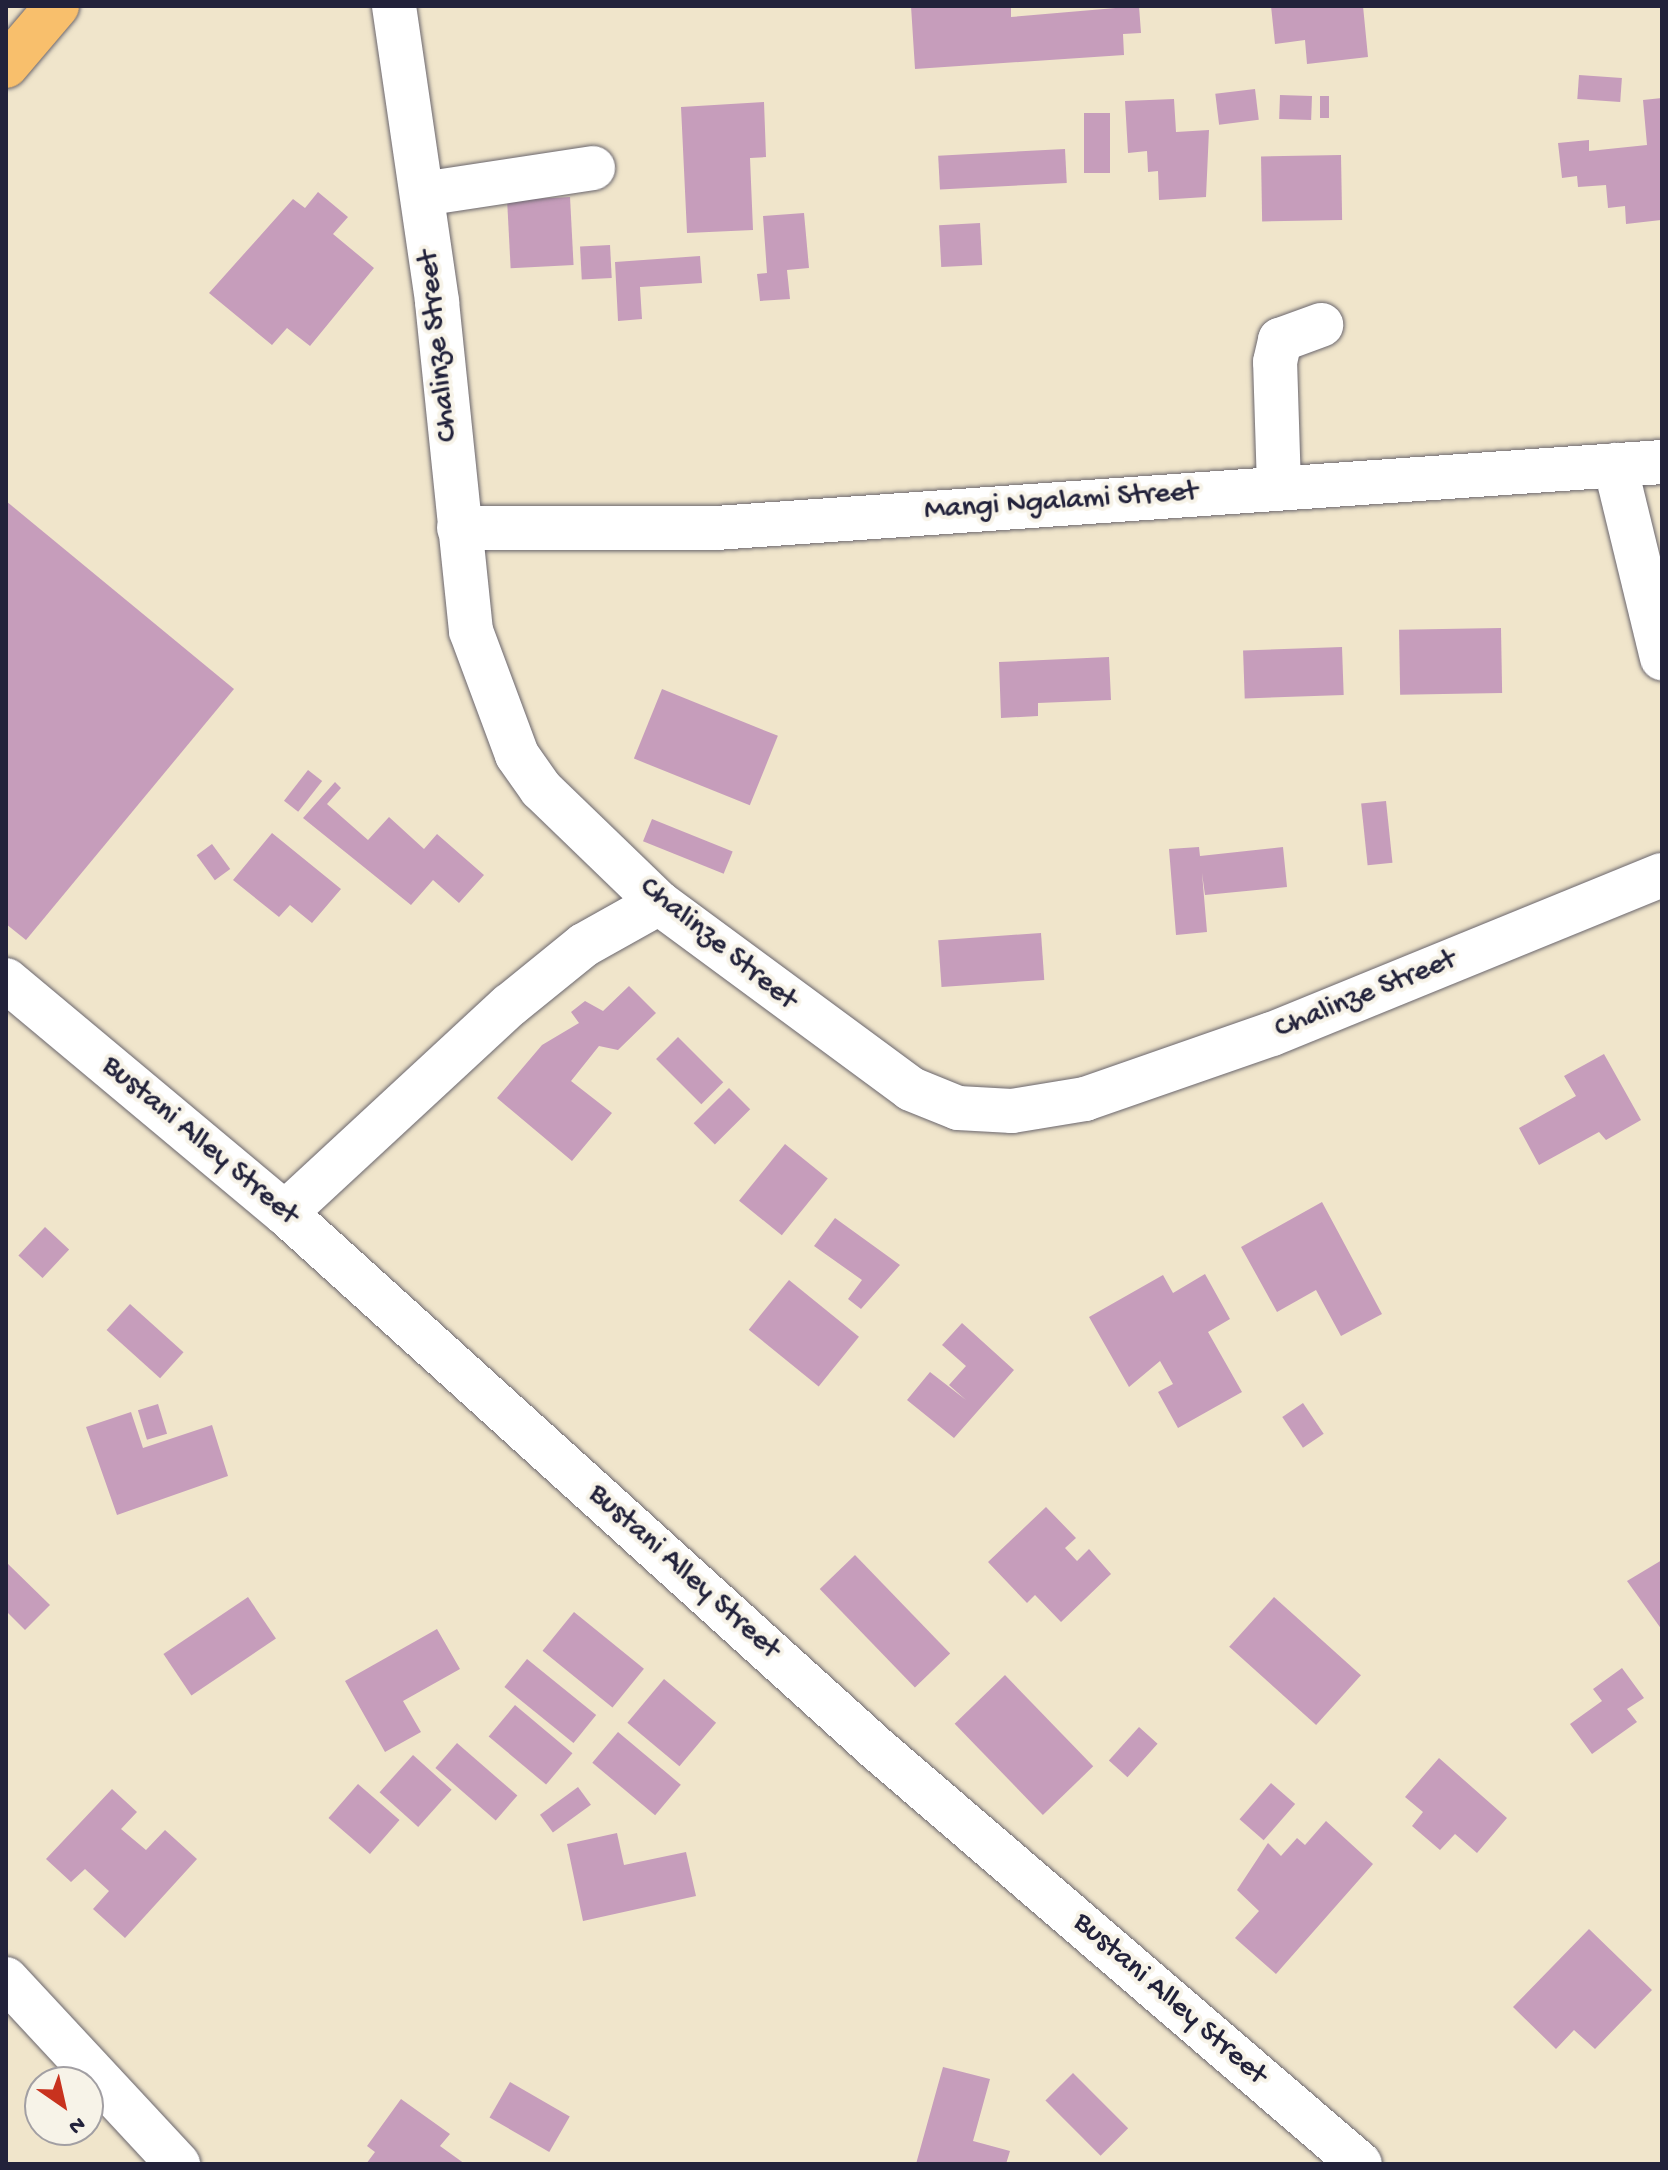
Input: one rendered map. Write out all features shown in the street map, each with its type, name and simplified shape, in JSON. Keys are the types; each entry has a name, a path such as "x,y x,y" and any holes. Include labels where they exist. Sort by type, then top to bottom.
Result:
{"highway":[{"path":"6,66 57,6"}],"street":[{"name":"Chalinze Street","path":"394,6 423,194 471,631 517,755 541,789 659,903 911,1089 958,1108 1012,1111 1085,1099 1272,1034 1662,875"},
{"path":"423,194 593,168"},
{"path":"1279,487 1275,362 1280,340 1321,325"},
{"name":"Mangi Ngalami Street","path":"459,528 716,528 1662,462"},
{"path":"1615,465 1662,658"},
{"path":"285,1213 510,1005 584,945 659,903"},
{"name":"Bustani Alley Street","path":"6,980 285,1213 876,1748 1360,2164"},
{"path":"6,1979 178,2164"}],"building":[{"path":"911,6 1011,6 1011,17 1139,6 1141,33 1123,34 1124,55 915,69"},
{"path":"1271,6 1363,6 1368,57 1307,64 1305,40 1275,44"},
{"path":"1579,75 1622,78 1620,102 1577,99"},
{"path":"1255,89 1259,120 1219,125 1215,94"},
{"path":"1280,95 1312,96 1311,120 1279,119"},
{"path":"1320,96 1329,96 1329,118 1320,118"},
{"path":"1662,98 1661,220 1626,224 1625,206 1608,208 1606,185 1578,187 1577,176 1562,178 1558,143 1589,140 1589,151 1647,145 1643,100"},
{"path":"1174,99 1176,132 1209,130 1206,197 1159,200 1158,171 1148,172 1147,151 1128,153 1125,101"},
{"path":"764,102 766,157 750,158 753,230 687,233 681,107"},
{"path":"1084,113 1110,113 1110,173 1084,173"},
{"path":"1065,149 1067,183 940,190 938,156"},
{"path":"1341,155 1342,220 1262,221 1261,156"},
{"path":"318,192 348,217 333,234 374,268 310,346 287,328 272,345 209,293 293,199 305,208"},
{"path":"570,197 574,265 511,268 507,200"},
{"path":"804,213 809,268 787,270 790,299 760,301 757,274 767,273 763,216"},
{"path":"980,223 982,265 941,267 939,225"},
{"path":"610,245 612,278 582,280 580,247"},
{"path":"700,256 702,283 640,287 642,319 618,321 615,262"},
{"path":"6,501 234,689 26,940 6,924"},
{"path":"1501,628 1502,693 1400,695 1399,630"},
{"path":"1342,647 1344,695 1245,698 1243,650"},
{"path":"1109,657 1111,700 1038,703 1038,716 1001,718 999,662"},
{"path":"662,689 778,736 750,805 634,759"},
{"path":"308,770 322,781 298,812 284,801"},
{"path":"335,782 341,788 327,804 368,840 389,817 424,849 437,834 484,875 459,903 433,880 411,905 303,818"},
{"path":"1386,801 1392,863 1368,865 1361,804"},
{"path":"652,819 733,852 724,874 643,841"},
{"path":"272,833 341,889 312,923 290,905 279,917 233,880"},
{"path":"212,844 230,869 215,880 197,855"},
{"path":"1199,847 1200,856 1283,847 1287,887 1205,895 1202,873 1207,932 1176,935 1169,849"},
{"path":"1041,933 1044,980 942,987 938,940"},
{"path":"629,986 656,1013 618,1050 599,1046 571,1081 612,1113 572,1161 497,1098 542,1045 579,1023 571,1012 585,1001 603,1011"},
{"path":"678,1037 723,1082 701,1104 656,1059"},
{"path":"1604,1054 1641,1120 1606,1140 1599,1132 1539,1165 1519,1128 1576,1096 1564,1076"},
{"path":"729,1088 750,1109 715,1145 694,1123"},
{"path":"785,1144 828,1179 782,1235 739,1201"},
{"path":"1322,1202 1382,1314 1341,1336 1316,1290 1277,1312 1241,1247"},
{"path":"835,1218 900,1265 861,1309 848,1299 862,1280 814,1246"},
{"path":"45,1227 69,1250 43,1278 18,1256"},
{"path":"1205,1274 1230,1319 1208,1332 1242,1392 1178,1428 1158,1392 1173,1384 1160,1361 1129,1387 1089,1317 1163,1275 1173,1293"},
{"path":"789,1280 859,1337 819,1386 749,1330"},
{"path":"130,1304 184,1352 160,1378 107,1330"},
{"path":"962,1323 1014,1370 954,1438 907,1400 930,1372 966,1400 949,1385 966,1366 942,1345"},
{"path":"1303,1403 1324,1434 1303,1448 1282,1417"},
{"path":"158,1404 167,1434 147,1440 138,1410"},
{"path":"131,1412 143,1448 212,1425 228,1476 117,1515 86,1427"},
{"path":"1046,1507 1076,1538 1065,1548 1077,1561 1089,1549 1111,1574 1061,1622 1035,1595 1027,1603 988,1562"},
{"path":"855,1555 950,1654 915,1688 820,1589"},
{"path":"1662,1560 1662,1630 1627,1581"},
{"path":"6,1562 50,1605 25,1630 6,1611"},
{"path":"248,1597 276,1638 191,1695 163,1654"},
{"path":"1274,1597 1361,1675 1316,1725 1229,1647"},
{"path":"574,1612 644,1669 612,1707 543,1651"},
{"path":"437,1629 460,1669 403,1701 421,1732 385,1752 345,1681"},
{"path":"527,1659 596,1715 574,1743 504,1687"},
{"path":"1622,1668 1644,1698 1627,1709 1637,1722 1592,1754 1570,1724 1602,1701 1593,1689"},
{"path":"1005,1675 1093,1766 1043,1815 955,1724"},
{"path":"664,1679 716,1723 679,1766 627,1723"},
{"path":"515,1705 572,1753 546,1785 489,1736"},
{"path":"1139,1727 1158,1744 1127,1777 1109,1760"},
{"path":"618,1732 681,1785 655,1815 592,1763"},
{"path":"457,1743 517,1795 496,1820 435,1768"},
{"path":"413,1755 452,1790 418,1827 380,1792"},
{"path":"1439,1758 1507,1818 1477,1853 1455,1834 1440,1850 1412,1826 1423,1812 1405,1797"},
{"path":"1271,1783 1295,1804 1264,1840 1240,1819"},
{"path":"358,1784 400,1820 370,1854 328,1818"},
{"path":"578,1787 591,1805 553,1832 540,1815"},
{"path":"112,1789 137,1812 121,1829 146,1850 165,1830 197,1859 125,1938 93,1909 109,1891 85,1869 71,1882 46,1859"},
{"path":"1326,1821 1373,1864 1276,1974 1235,1938 1259,1911 1237,1890 1268,1843 1281,1856 1297,1838 1305,1845"},
{"path":"617,1833 624,1865 686,1852 696,1896 583,1921 567,1844"},
{"path":"1589,1929 1652,1990 1595,2049 1574,2030 1556,2049 1513,2007"},
{"path":"943,2067 990,2079 973,2141 1010,2151 1006,2164 916,2164"},
{"path":"1073,2073 1128,2128 1101,2156 1045,2101"},
{"path":"510,2082 570,2116 549,2152 490,2118"},
{"path":"401,2099 450,2134 440,2146 465,2164 366,2164 375,2152 367,2146"}]}
